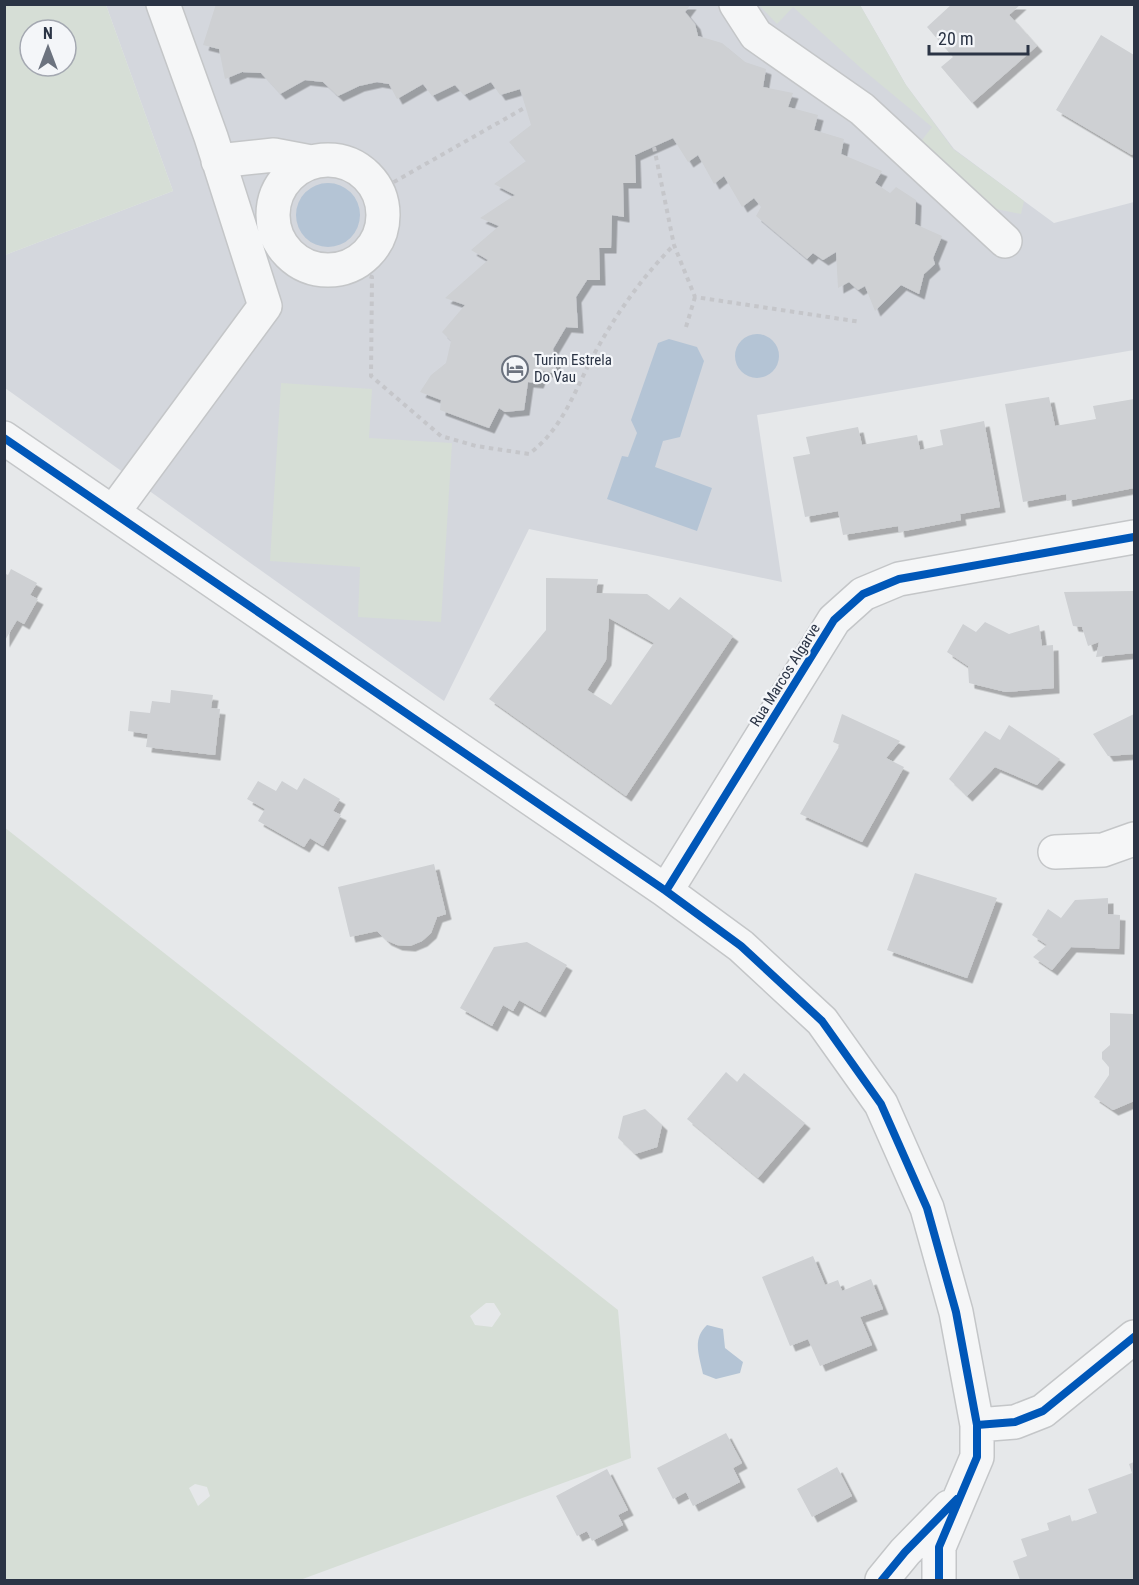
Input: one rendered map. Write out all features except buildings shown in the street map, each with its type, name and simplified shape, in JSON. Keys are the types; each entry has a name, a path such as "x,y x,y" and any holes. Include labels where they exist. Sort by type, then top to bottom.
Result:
{"street":[{"path":"163,4 218,161 265,306"},
{"path":"736,4 756,35 862,109 1005,241"},
{"path":"218,161 274,155 311,162 343,161 369,178 378,191 383,207 379,237 370,251 359,261 345,268 329,270 299,262 278,239 273,224 273,208 277,193 297,169 311,162"},
{"path":"242,234 273,224"},
{"path":"114,511 299,262"},
{"path":"4,438 114,511 666,891 741,946 822,1021 881,1104 927,1208 956,1312 977,1425 977,1457 939,1547 939,1581"},
{"name":"Rua Marcos Algarve","path":"666,891 834,620 863,594 899,579 1134,537"},
{"path":"1054,852 1103,850 1134,839"},
{"path":"977,1425 1015,1422 1043,1411 1134,1337"},
{"path":"882,1581 905,1552 965,1490"}],"path":[{"path":"378,191 526,107"},
{"path":"654,147 674,245 695,297 686,327"},
{"path":"345,268 372,277 371,376 441,436 476,446 529,454 546,441 561,421 598,347 644,275 674,245"},
{"path":"695,297 861,322"}],"shaded area":[{"path":"5,4 106,5 173,191 5,255"},
{"name":"Turim Estrela Do Vau","path":"106,5 860,5 906,85 954,149 1054,223 1134,202 1134,350 757,415 782,582 529,529 444,701 5,388 5,255 173,191"},
{"path":"759,5 860,5 906,85 953,149 1024,201 1021,214 991,208 919,144 932,127 862,69 793,7 777,24"},
{"path":"281,383 372,389 369,438 452,443 441,622 358,617 360,567 270,561"},
{"path":"4,827 618,1310 631,1458 300,1580 5,1580","holes":["486,1303 494,1303 501,1314 492,1327 475,1325 470,1316","195,1484 207,1487 210,1496 198,1506 189,1488"]}],"water":[{"path":"328,183 346,189 354,197 360,215 354,233 346,241 328,247 310,241 302,233 296,215 302,197 310,189"},
{"path":"757,334 772,341 779,356 772,371 757,378 742,371 735,356 742,341"},
{"path":"669,339 697,347 704,361 680,437 663,441 655,467 712,488 697,531 607,499 622,456 628,457 637,433 631,420 658,343"},
{"path":"707,1325 723,1329 725,1348 743,1362 740,1373 716,1379 703,1374 698,1342 702,1330"}],"cycle path":[{"path":"4,438 666,891 741,946 822,1021 881,1104 927,1208 956,1312 977,1425 977,1457 939,1547 939,1580"},
{"path":"666,891 834,620 863,594 899,579 1134,537"},
{"path":"977,1425 1015,1422 1043,1411 1134,1337"},
{"path":"882,1580 905,1552 957,1499"}],"place":[{"name":"Turim Estrela Do Vau","path":"515,369"}]}
